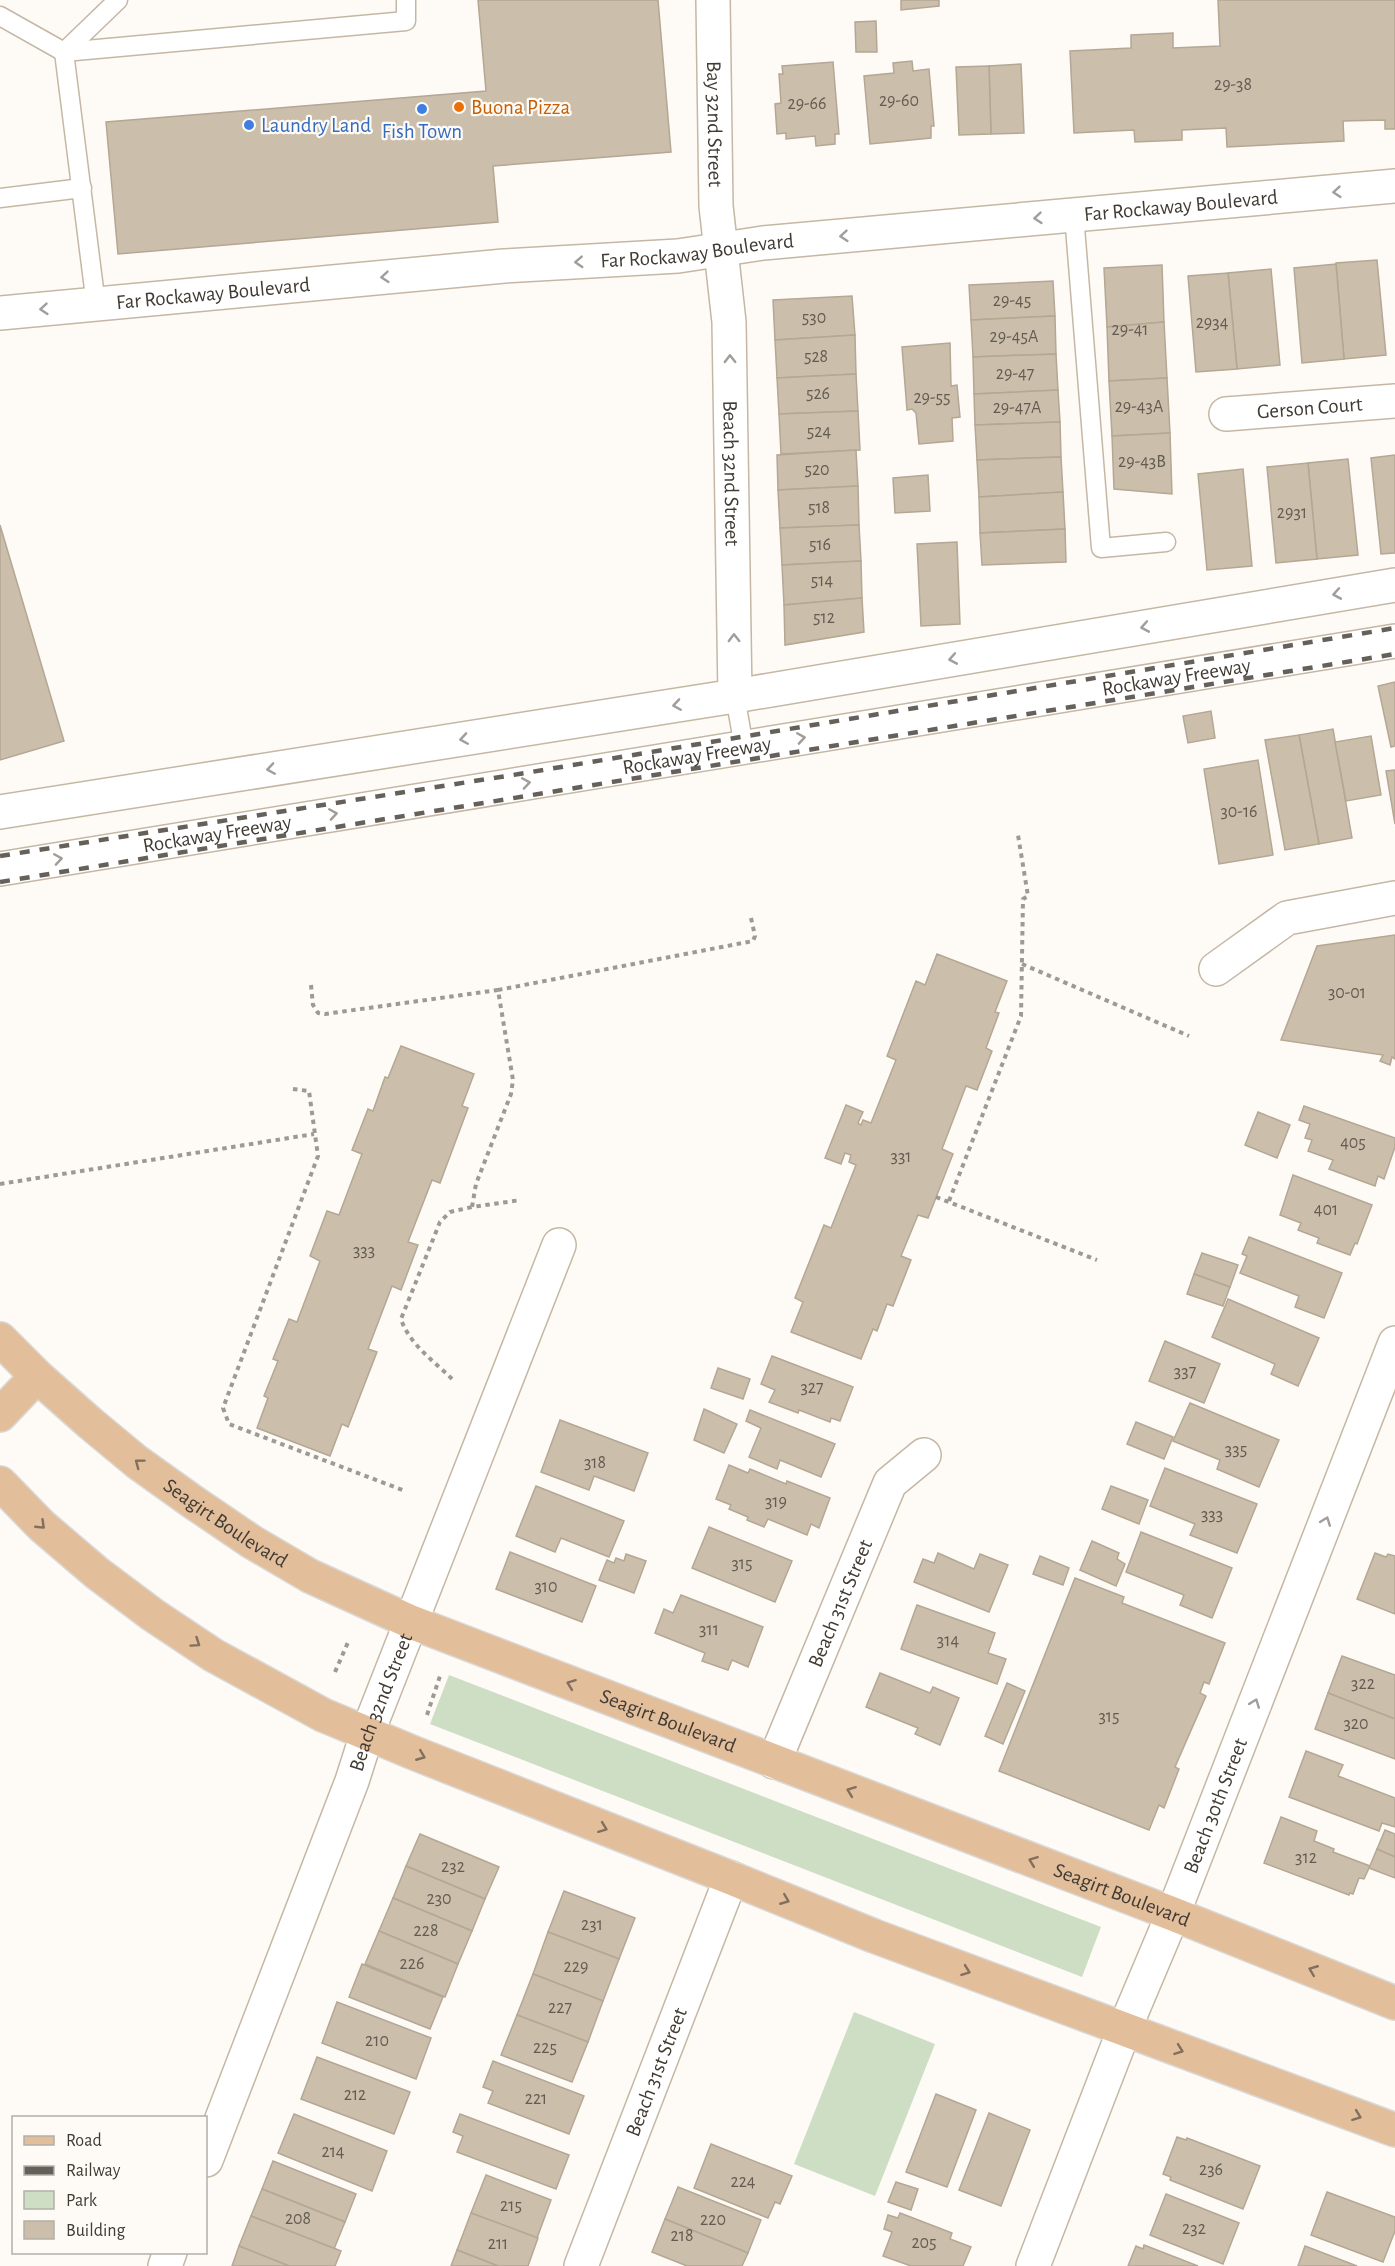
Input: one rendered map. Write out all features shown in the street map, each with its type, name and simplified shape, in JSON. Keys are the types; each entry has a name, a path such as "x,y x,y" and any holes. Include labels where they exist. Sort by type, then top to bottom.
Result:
{"main road":[{"name":"Seagirt Boulevard","path":"0,1339 37,1376 138,1462 252,1542 310,1576 411,1622 1173,1914 1395,2003"},
{"path":"0,1414 37,1376"},
{"path":"0,1483 42,1526 89,1567 153,1615 213,1655 323,1715 884,1940 1395,2130"}],"street":[{"name":"Bay 32nd Street","path":"713,0 716,206 721,249"},
{"name":"Far Rockaway Boulevard","path":"0,313 504,266 678,256 763,243 1395,186"},
{"name":"Beach 32nd Street","path":"721,249 729,322 735,696"},
{"name":"Gerson Court","path":"1226,414 1395,401"},
{"path":"0,812 735,696 1395,585"},
{"name":"Rockaway Freeway","path":"0,869 1395,641"},
{"path":"1216,969 1287,918 1395,898"},
{"name":"Beach 32nd Street","path":"207,2157 352,1781 367,1734 559,1245"},
{"name":"Beach 30th Street","path":"1033,2266 1124,2030 1173,1914 1395,1343"},
{"name":"Beach 31st Street","path":"774,1762 890,1483 924,1455"},
{"name":"Beach 31st Street","path":"580,2266 731,1878"}],"lane":[{"path":"64,52 118,0"},
{"path":"0,16 64,52 406,21 406,0"},
{"path":"64,52 96,305"},
{"path":"0,198 82,188"},
{"path":"1074,215 1101,548 1166,542"},
{"path":"735,696 744,747"}],"path":[{"path":"949,1201 1021,1016 1023,899 1028,896 1018,835"},
{"path":"311,985 313,1005 318,1013 325,1014 498,990 753,941 755,936 751,918"},
{"path":"1022,964 1189,1036"},
{"path":"472,1207 476,1184 511,1094 513,1080 498,990"},
{"path":"293,1089 309,1091 318,1156 223,1408 229,1424 405,1491"},
{"path":"0,1184 315,1134"},
{"path":"936,1197 1097,1260"},
{"path":"452,1379 416,1344 401,1319 440,1222 450,1212 521,1200"},
{"path":"335,1672 349,1640"},
{"path":"427,1715 441,1673"}],"green space":[{"path":"449,1675 1101,1927 1082,1977 430,1724"},
{"path":"854,2012 935,2044 875,2196 794,2164"}],"building":[{"path":"478,0 658,0 671,152 493,166 498,222 118,254 106,122 486,91"},
{"path":"901,0 939,0 939,6 901,10"},
{"path":"1218,0 1395,0 1395,129 1385,129 1385,120 1343,121 1344,141 1227,147 1226,128 1182,130 1182,140 1135,142 1134,130 1074,133 1070,51 1131,48 1131,35 1173,33 1173,48 1220,46"},
{"path":"876,21 877,52 856,52 855,22"},
{"path":"912,61 913,71 929,69 934,126 931,126 931,138 870,144 864,76 894,73 893,63"},
{"path":"833,62 839,134 835,134 835,144 816,146 815,136 786,139 786,133 777,134 775,104 781,103 779,74 783,74 782,66"},
{"path":"1021,64 1024,133 991,134 989,66"},
{"path":"989,66 991,134 959,135 956,67"},
{"path":"1377,260 1386,355 1344,359 1336,263"},
{"path":"1336,264 1344,359 1302,363 1294,268"},
{"path":"1162,265 1164,322 1107,327 1104,268"},
{"path":"1271,269 1280,365 1237,369 1228,273"},
{"path":"1228,273 1237,369 1196,372 1188,276"},
{"path":"1053,281 1055,316 971,320 969,285"},
{"path":"852,296 855,335 775,340 773,300"},
{"path":"1055,316 1056,354 973,357 971,320"},
{"path":"1164,322 1167,378 1109,381 1107,327"},
{"path":"855,335 856,374 777,378 775,340"},
{"path":"950,343 951,386 957,385 960,417 952,418 953,441 919,444 916,413 912,409 907,410 902,347"},
{"path":"1056,354 1058,390 974,394 973,357"},
{"path":"856,374 858,411 779,414 777,378"},
{"path":"1167,378 1170,433 1112,436 1109,381"},
{"path":"1058,390 1060,422 975,425 974,394"},
{"path":"858,411 860,450 781,454 779,414"},
{"path":"1060,422 1061,457 977,460 975,425"},
{"path":"1170,433 1172,494 1114,489 1112,436"},
{"path":"856,450 858,486 778,490 777,455"},
{"path":"1395,455 1395,553 1381,554 1371,458"},
{"path":"1061,457 1063,492 979,497 977,460"},
{"path":"1348,459 1358,555 1317,559 1308,463"},
{"path":"1308,463 1317,559 1276,563 1267,467"},
{"path":"1243,469 1252,566 1207,570 1198,474"},
{"path":"928,475 930,511 895,513 893,478"},
{"path":"858,486 859,525 780,528 778,490"},
{"path":"1063,492 1065,529 980,533 979,497"},
{"path":"0,525 64,741 0,760"},
{"path":"859,525 861,561 782,565 780,528"},
{"path":"1065,529 1066,562 982,565 980,533"},
{"path":"957,542 960,624 921,626 917,544"},
{"path":"861,561 862,598 784,605 782,565"},
{"path":"862,598 864,632 785,645 784,605"},
{"path":"1395,682 1395,746 1391,747 1378,686"},
{"path":"1211,711 1215,738 1188,743 1183,716"},
{"path":"1333,729 1352,838 1319,844 1299,735"},
{"path":"1299,735 1319,844 1285,850 1265,740"},
{"path":"1371,736 1381,795 1346,801 1335,742"},
{"path":"1258,760 1273,855 1219,864 1204,769"},
{"path":"1395,770 1395,824 1386,771"},
{"path":"1395,935 1395,1059 1392,1057 1390,1065 1380,1061 1383,1055 1281,1040 1317,946"},
{"path":"937,954 1007,981 995,1012 999,1013 986,1048 992,1051 977,1090 966,1086 942,1149 953,1154 928,1218 918,1215 901,1256 911,1260 893,1306 887,1304 877,1331 873,1329 861,1359 791,1332 803,1302 795,1298 824,1225 831,1228 856,1165 849,1162 851,1155 845,1153 841,1164 825,1158 846,1105 863,1112 858,1123 861,1125 863,1120 871,1123 896,1060 887,1056 916,981 925,985"},
{"path":"401,1046 474,1074 462,1106 468,1108 440,1183 432,1180 408,1242 418,1245 401,1290 392,1286 368,1349 377,1352 348,1427 342,1424 330,1456 257,1428 268,1398 264,1396 278,1361 273,1359 289,1319 297,1322 320,1261 310,1256 327,1211 339,1215 362,1154 352,1150 368,1109 373,1111 385,1077 388,1078"},
{"path":"1304,1106 1395,1138 1395,1147 1384,1179 1378,1176 1375,1186 1329,1169 1333,1160 1308,1151 1312,1140 1305,1138 1310,1124 1299,1120"},
{"path":"1258,1112 1290,1125 1277,1158 1245,1145"},
{"path":"1293,1175 1372,1205 1357,1244 1355,1243 1350,1255 1317,1243 1319,1238 1298,1230 1301,1223 1280,1215"},
{"path":"1249,1237 1342,1273 1324,1318 1295,1307 1299,1296 1240,1273 1247,1256 1242,1254"},
{"path":"1202,1253 1238,1265 1230,1287 1194,1274"},
{"path":"1194,1274 1230,1287 1223,1306 1187,1294"},
{"path":"1228,1299 1319,1338 1298,1386 1271,1374 1275,1364 1212,1337"},
{"path":"1165,1341 1220,1364 1204,1403 1149,1381"},
{"path":"772,1356 853,1387 840,1421 831,1418 830,1422 769,1402 775,1390 761,1384"},
{"path":"718,1368 750,1379 743,1399 711,1388"},
{"path":"1190,1403 1279,1440 1259,1487 1217,1469 1220,1460 1173,1441"},
{"path":"704,1409 737,1424 724,1453 694,1440"},
{"path":"750,1410 835,1444 821,1477 780,1460 777,1469 749,1457 761,1428 746,1421"},
{"path":"560,1420 648,1453 634,1491 594,1476 589,1490 541,1472"},
{"path":"1136,1422 1173,1437 1164,1459 1127,1444"},
{"path":"729,1465 748,1473 750,1469 786,1484 787,1481 830,1498 819,1528 811,1524 807,1535 768,1519 764,1527 729,1509 731,1505 716,1499"},
{"path":"1165,1468 1257,1504 1237,1553 1190,1535 1195,1524 1150,1506"},
{"path":"536,1486 624,1521 609,1557 561,1538 555,1552 516,1536"},
{"path":"1111,1486 1148,1500 1139,1524 1102,1509"},
{"path":"709,1527 792,1561 775,1602 692,1568"},
{"path":"1141,1532 1232,1568 1212,1618 1180,1605 1184,1595 1126,1572"},
{"path":"1092,1541 1119,1553 1117,1559 1125,1564 1116,1586 1080,1570"},
{"path":"510,1552 596,1586 582,1622 496,1589"},
{"path":"938,1553 974,1569 980,1554 1008,1565 989,1612 914,1582 923,1559 934,1563"},
{"path":"1375,1553 1386,1557 1388,1554 1395,1556 1395,1614 1357,1599"},
{"path":"626,1554 646,1561 634,1593 599,1580 607,1560 614,1563 616,1558 624,1561"},
{"path":"1040,1556 1069,1568 1063,1585 1033,1574"},
{"path":"1075,1578 1124,1597 1122,1603 1225,1643 1209,1684 1204,1682 1200,1693 1206,1696 1175,1767 1179,1769 1164,1808 1159,1805 1149,1830 999,1771"},
{"path":"681,1595 763,1627 748,1667 732,1660 728,1670 702,1661 705,1653 655,1633 664,1609 673,1613"},
{"path":"917,1605 995,1633 988,1653 1006,1659 997,1684 901,1649"},
{"path":"1342,1656 1395,1675 1395,1719 1328,1693"},
{"path":"880,1673 930,1693 933,1687 959,1698 940,1745 915,1734 918,1728 866,1707"},
{"path":"1007,1683 1025,1691 1003,1744 985,1736"},
{"path":"1328,1693 1395,1719 1395,1759 1315,1729"},
{"path":"1306,1751 1343,1765 1338,1776 1395,1798 1395,1827 1382,1823 1379,1831 1289,1797"},
{"path":"1281,1817 1317,1831 1314,1841 1334,1849 1333,1852 1370,1866 1364,1879 1359,1878 1353,1894 1349,1895 1264,1863"},
{"path":"1385,1830 1395,1834 1395,1857 1377,1849"},
{"path":"420,1834 499,1867 485,1899 406,1866"},
{"path":"1377,1849 1395,1857 1395,1878 1369,1868"},
{"path":"406,1866 485,1899 472,1931 393,1898"},
{"path":"564,1891 635,1918 619,1959 548,1932"},
{"path":"393,1898 472,1931 458,1964 379,1931"},
{"path":"379,1931 458,1964 445,1997 365,1964"},
{"path":"548,1932 619,1959 603,2001 533,1974"},
{"path":"362,1964 443,1997 430,2029 349,1997"},
{"path":"533,1974 603,2001 588,2042 517,2015"},
{"path":"337,2002 431,2038 416,2079 322,2043"},
{"path":"517,2015 588,2042 572,2082 501,2055"},
{"path":"317,2057 410,2092 394,2134 301,2099"},
{"path":"493,2061 584,2096 569,2134 488,2103 493,2091 483,2087"},
{"path":"936,2094 976,2110 947,2187 906,2172"},
{"path":"989,2113 1030,2130 1001,2206 959,2190"},
{"path":"294,2114 387,2151 372,2191 278,2153"},
{"path":"460,2114 569,2155 556,2189 457,2152 463,2136 453,2132"},
{"path":"1177,2137 1186,2140 1187,2138 1260,2166 1243,2209 1170,2180 1171,2177 1163,2174"},
{"path":"711,2144 792,2176 780,2204 775,2202 768,2218 694,2188"},
{"path":"273,2161 356,2194 345,2222 262,2189"},
{"path":"486,2175 551,2200 537,2238 471,2213"},
{"path":"896,2182 918,2189 911,2210 888,2202"},
{"path":"678,2187 761,2220 748,2253 665,2219"},
{"path":"262,2189 345,2222 334,2249 251,2216"},
{"path":"1327,2192 1395,2217 1395,2231 1383,2262 1311,2235"},
{"path":"1166,2194 1239,2223 1223,2264 1150,2235"},
{"path":"471,2213 538,2238 528,2266 498,2266 457,2250"},
{"path":"900,2213 952,2233 950,2239 971,2247 963,2266 911,2266 883,2256 892,2232 884,2229 888,2215 898,2218"},
{"path":"251,2216 341,2251 335,2266 289,2266 239,2246"},
{"path":"665,2219 748,2253 742,2266 687,2266 652,2252"},
{"path":"1144,2245 1198,2266 1128,2266 1136,2246 1143,2249"},
{"path":"239,2246 289,2266 232,2266"},
{"path":"1305,2246 1357,2266 1298,2266"},
{"path":"457,2250 498,2266 451,2266"}],"railway":[{"path":"0,856 519,774 1395,628"},
{"path":"0,882 1395,654"}],"place":[{"name":"Buona Pizza","path":"459,107"},
{"name":"Fish Town","path":"422,109"},
{"name":"Laundry Land","path":"249,125"}]}
